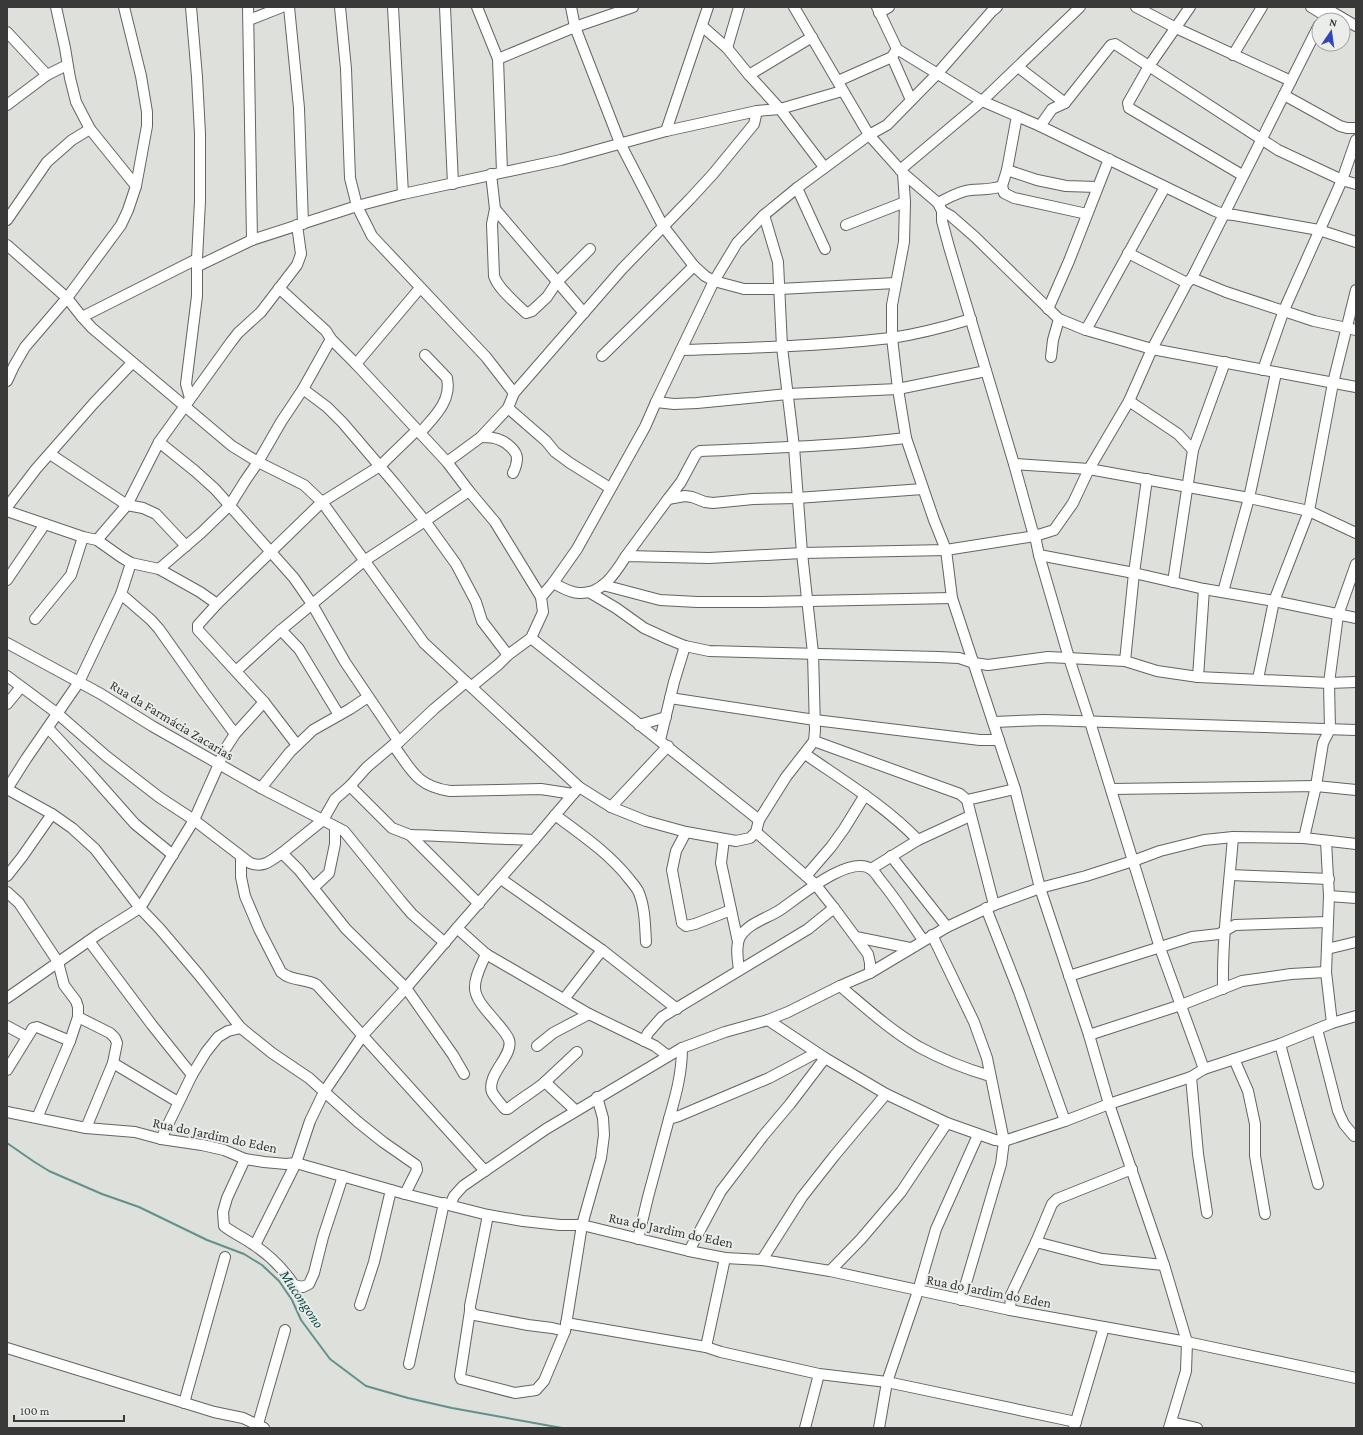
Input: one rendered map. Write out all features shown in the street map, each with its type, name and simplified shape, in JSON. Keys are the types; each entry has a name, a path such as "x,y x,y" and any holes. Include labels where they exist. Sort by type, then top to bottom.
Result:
{"street":[{"path":"56,7 76,102 90,129 136,186"},
{"path":"7,381 25,347 67,298 121,226 136,186 147,126 147,112 142,76 124,7"},
{"path":"187,402 186,384 197,305 200,201 200,134 191,7"},
{"path":"248,7 252,240"},
{"path":"249,20 282,7"},
{"path":"97,540 126,505 159,442 187,402 238,333 262,312 300,259 299,108 289,7"},
{"path":"340,7 346,69 349,168 350,178 358,206 372,236 486,357 514,393"},
{"path":"393,7 403,194"},
{"path":"445,7 453,184"},
{"path":"476,7 498,59 502,172"},
{"path":"571,7 575,27 620,143 663,226 694,266 714,282 744,289 779,289 896,283"},
{"path":"498,59 575,27 633,7"},
{"path":"666,131 708,7"},
{"path":"727,48 739,7"},
{"path":"794,7 869,135 902,172 975,237 1059,319 1086,330 1152,349 1356,387"},
{"path":"889,7 878,10 911,100"},
{"path":"541,597 577,549 645,427 714,282 737,243 764,215 797,188 869,135 887,125 937,74 992,11 998,7"},
{"path":"902,172 1018,68 1080,7"},
{"path":"1136,7 1176,28 1291,81"},
{"path":"1190,7 1149,66 1128,103 1128,108 1242,175"},
{"path":"1233,55 1262,7"},
{"path":"1311,7 1323,12"},
{"path":"702,26 727,48 780,109 824,168"},
{"path":"7,32 46,75"},
{"path":"749,75 812,37"},
{"path":"626,556 709,558 802,553 946,550 1036,536 1054,530 1073,503 1089,469 1129,401 1152,349 1189,280 1311,41"},
{"path":"1040,126 1052,109 1065,102 1113,44 1115,44 1278,150 1342,180 1356,184"},
{"path":"82,318 198,262 252,240 358,206 403,194 561,160 666,131 757,112 780,109 840,86 895,53"},
{"path":"895,53 937,74 982,101 1040,126 1223,214 1320,230 1356,242"},
{"path":"7,105 46,75 67,64"},
{"path":"1018,68 1065,102"},
{"path":"1284,95 1340,126 1356,128"},
{"path":"447,462 481,437 508,408 514,393 622,269 690,199 724,161 754,124 757,112"},
{"path":"1017,116 1007,170 1002,186 1004,193 1014,198 1087,214"},
{"path":"7,220 46,162 72,140 90,129"},
{"path":"1263,370 1284,310 1342,180 1356,140"},
{"path":"1048,309 1069,261 1109,159"},
{"path":"1007,170 1037,180 1066,186 1097,187"},
{"path":"902,172 905,202 904,242 892,305 892,338 906,438 934,520 946,550 952,598 1015,789 1040,888 1164,1265 1187,1342 1186,1371 1170,1425 1197,1428"},
{"path":"491,174 495,209 492,224 494,276 500,286 526,313 532,310 547,297 557,282 590,249"},
{"path":"940,207 952,196 969,190 997,189 1002,186"},
{"path":"1086,330 1165,187"},
{"path":"797,188 825,249"},
{"path":"846,225 905,202"},
{"path":"940,207 949,247 1032,529 1036,536 1039,555 1068,658 1112,789 1160,948 1204,1069"},
{"path":"495,209 584,313"},
{"path":"7,246 67,298 82,318 132,363 187,402 232,446 258,462 304,485 322,502 424,643 469,684 576,790 646,821 686,832 736,841 750,838 756,832 759,820 786,778 814,741 815,720 814,653 802,553 794,447 782,347 778,262 764,215"},
{"path":"1128,253 1189,280 1314,321 1351,330"},
{"path":"602,356 694,266"},
{"path":"7,676 58,714 106,756 159,797 194,820 250,863 262,865 282,853 323,820 335,799 350,786 367,767 396,744 434,708 499,664 508,655 532,638 543,612 541,597 495,522 447,462 331,339 326,331 279,288"},
{"path":"356,364 420,288"},
{"path":"1258,680 1274,601 1309,511 1333,382 1351,330 1356,290"},
{"path":"681,350 782,347 892,338 934,330 971,319"},
{"path":"1051,357 1053,340 1059,319"},
{"path":"159,569 230,505 303,389 331,339"},
{"path":"297,745 264,702 198,628 198,625 217,604 322,502 380,466 419,432 444,405 448,390 447,378 425,355"},
{"path":"1173,582 1193,450 1225,362"},
{"path":"7,507 26,482 94,403 132,363"},
{"path":"656,402 674,404 697,403 788,394 898,388 986,371"},
{"path":"1223,592 1249,498 1276,372"},
{"path":"303,389 334,413 425,521 456,564 476,602 482,621 508,655"},
{"path":"1129,401 1178,434 1193,450"},
{"path":"508,408 546,441 555,452 610,488"},
{"path":"493,424 500,440 516,454 516,463 513,474"},
{"path":"481,437 500,440"},
{"path":"553,583 565,589 579,593 596,590 602,585 616,571 681,482 696,454 700,451 794,447 906,438"},
{"path":"159,442 195,471 230,505 294,578 312,604 345,662 368,697 411,771 417,778 424,783 439,789 450,791 541,789 576,790"},
{"path":"50,454 126,505 143,508 156,514 186,546"},
{"path":"1014,464 1089,469 1249,498 1309,511 1356,533"},
{"path":"1125,661 1134,573 1147,479"},
{"path":"668,499 685,496 713,503 753,499 797,498 923,489"},
{"path":"236,671 281,630 364,561 469,491"},
{"path":"7,511 83,537 97,540 131,563 159,569 200,592 217,604"},
{"path":"7,580 45,524"},
{"path":"35,619 71,575 83,537"},
{"path":"1039,555 1356,618"},
{"path":"131,563 121,594 79,682 7,789 52,814 72,828 95,849 140,908 185,958 241,1028 272,1053 309,1078 358,1122 416,1165 418,1170 405,1194"},
{"path":"1304,838 1316,786 1323,743 1330,728 1329,683 1338,615 1356,564"},
{"path":"602,585 660,600 758,602 952,598"},
{"path":"1198,677 1204,589"},
{"path":"588,592 616,608 644,628 685,646 709,651 959,658 974,663 988,665 1048,657 1125,661 1157,671 1198,677 1329,683 1356,682"},
{"path":"121,594 159,628 203,692 235,734"},
{"path":"281,630 299,649 339,716"},
{"path":"532,638 759,820"},
{"name":"Rua da Farmácia Zacarias","path":"7,643 101,694 152,726 261,788 344,831 370,865 412,914 445,943"},
{"path":"612,807 664,743 666,717 670,698 685,646"},
{"path":"7,704 21,687"},
{"path":"261,788 297,745 316,728 339,716 368,697"},
{"path":"670,698 815,720 980,740 999,740"},
{"path":"7,998 89,941 140,908 194,820 224,751 235,734 264,702"},
{"path":"639,725 666,717"},
{"path":"994,722 1044,720 1356,730"},
{"path":"48,728 135,824 173,855"},
{"path":"814,741 960,794 966,800 990,907 1065,1121"},
{"path":"805,754 865,795 904,825 918,840"},
{"path":"350,786 392,828 410,835 474,839 534,840"},
{"path":"1112,789 1316,786 1356,790"},
{"path":"966,800 1015,789"},
{"path":"255,1245 296,1163 310,1121 324,1092 363,1035 501,879 576,790"},
{"path":"806,876 831,847 865,795"},
{"path":"7,876 52,814"},
{"path":"555,815 589,840 611,859 625,873 639,891 644,911 646,942"},
{"path":"871,869 918,840 970,816"},
{"path":"314,887 329,872 335,844 335,827"},
{"path":"686,832 676,851 672,870 682,923 686,926 695,924 731,910"},
{"path":"756,832 815,884 868,954 870,973"},
{"path":"410,835 479,904"},
{"path":"1223,989 1224,931 1233,837"},
{"path":"409,1364 447,1204 463,1186 546,1128 682,1048 725,1032 768,1020 788,1012 870,973 932,935 990,907 1040,888 1133,861 1160,851 1204,840 1233,837 1304,838 1356,844"},
{"path":"724,839 721,863 738,942 737,952 739,970"},
{"path":"1326,841 1329,896 1326,972 1332,1023"},
{"path":"282,853 314,887 346,929 406,988 453,1055 464,1074"},
{"path":"891,856 947,927"},
{"path":"242,857 241,877 245,896 259,929 281,972 286,977 311,981 317,985 485,1171"},
{"path":"738,942 743,933 756,923 779,911 815,884 839,871 856,866 871,869 893,895 923,940"},
{"path":"1230,875 1328,879"},
{"path":"501,879 602,950 677,1009"},
{"path":"7,892 23,909 58,962 64,985 76,1001 78,1007 78,1017 70,1041 37,1118"},
{"path":"1329,896 1356,898"},
{"path":"644,1041 648,1033 662,1017 808,929 834,908"},
{"path":"1070,976 1192,937 1215,935 1235,925 1328,922"},
{"path":"457,928 486,954 589,1014 655,1046 668,1056"},
{"path":"932,935 974,1022 987,1058 1004,1141 1001,1164 961,1300"},
{"path":"856,937 910,948"},
{"path":"89,941 192,1075"},
{"path":"1327,949 1356,942"},
{"path":"564,999 602,950"},
{"path":"486,954 476,979 475,990 479,1000 510,1041 509,1048 493,1079 492,1089 493,1093 505,1109 508,1109 521,1098 534,1091 577,1052"},
{"path":"1089,1035 1181,1005 1242,981 1290,974 1326,972"},
{"path":"840,986 871,1013 919,1047 969,1070 990,1076"},
{"path":"537,1046 553,1033 589,1014"},
{"path":"768,1020 821,1056 886,1094 947,1123 978,1135 1004,1141 1191,1077 1204,1069 1280,1044 1332,1023 1356,1016"},
{"path":"78,1017 110,1033 115,1038 117,1047 113,1063 86,1128"},
{"path":"7,1026 27,1037"},
{"path":"7,1070 32,1029 37,1027 70,1041"},
{"path":"161,1139 178,1102 206,1052 218,1037 228,1031 241,1028"},
{"path":"1318,1029 1338,1111 1344,1124 1354,1136"},
{"path":"1280,1044 1318,1184"},
{"path":"638,1239 680,1077 682,1048"},
{"path":"669,1119 821,1056"},
{"path":"689,1251 722,1191 763,1136 790,1104 821,1056"},
{"path":"1234,1059 1248,1091 1255,1124 1255,1156 1265,1214"},
{"path":"113,1063 178,1102"},
{"path":"1191,1077 1198,1154 1207,1213"},
{"path":"545,1082 576,1110"},
{"path":"762,1260 802,1197 886,1094"},
{"path":"488,1215 470,1306 460,1376 462,1379 515,1393 536,1390 544,1381 565,1327 582,1225 601,1158 604,1135 597,1097"},
{"name":"Rua do Jardim do Eden","path":"7,1112 86,1128 135,1132 161,1139 202,1145 224,1150 245,1159 286,1164 296,1163 405,1194 488,1215 560,1225 582,1225 689,1251 725,1258 762,1260 830,1271 1010,1310 1187,1342 1356,1378"},
{"path":"830,1271 861,1239 901,1192 947,1123"},
{"path":"879,1428 887,1382 918,1291 936,1229 978,1135"},
{"path":"245,1159 227,1198 223,1212 224,1226 231,1232 255,1245 286,1274 294,1285 303,1287 309,1284 314,1273 323,1237 343,1176"},
{"path":"1010,1310 1011,1295 1052,1204 1057,1199 1132,1169"},
{"path":"360,1305 374,1262 391,1190"},
{"path":"1036,1242 1102,1259 1164,1265"},
{"path":"845,1255 850,1275"},
{"path":"184,1403 225,1257"},
{"path":"706,1347 725,1258"},
{"path":"470,1311 475,1315 528,1325 552,1328 565,1327 706,1347 721,1352 819,1374 887,1382 1075,1425 1104,1327"},
{"path":"7,1348 214,1412 241,1423 261,1426 285,1330"},
{"path":"805,1428 819,1374"}],"waterway":[{"name":"Mucongono","path":"7,1143 49,1171 102,1194 139,1207 207,1240 244,1254 262,1265 279,1281 292,1300 301,1320 330,1359 366,1386 408,1398 452,1408 562,1428"}]}
